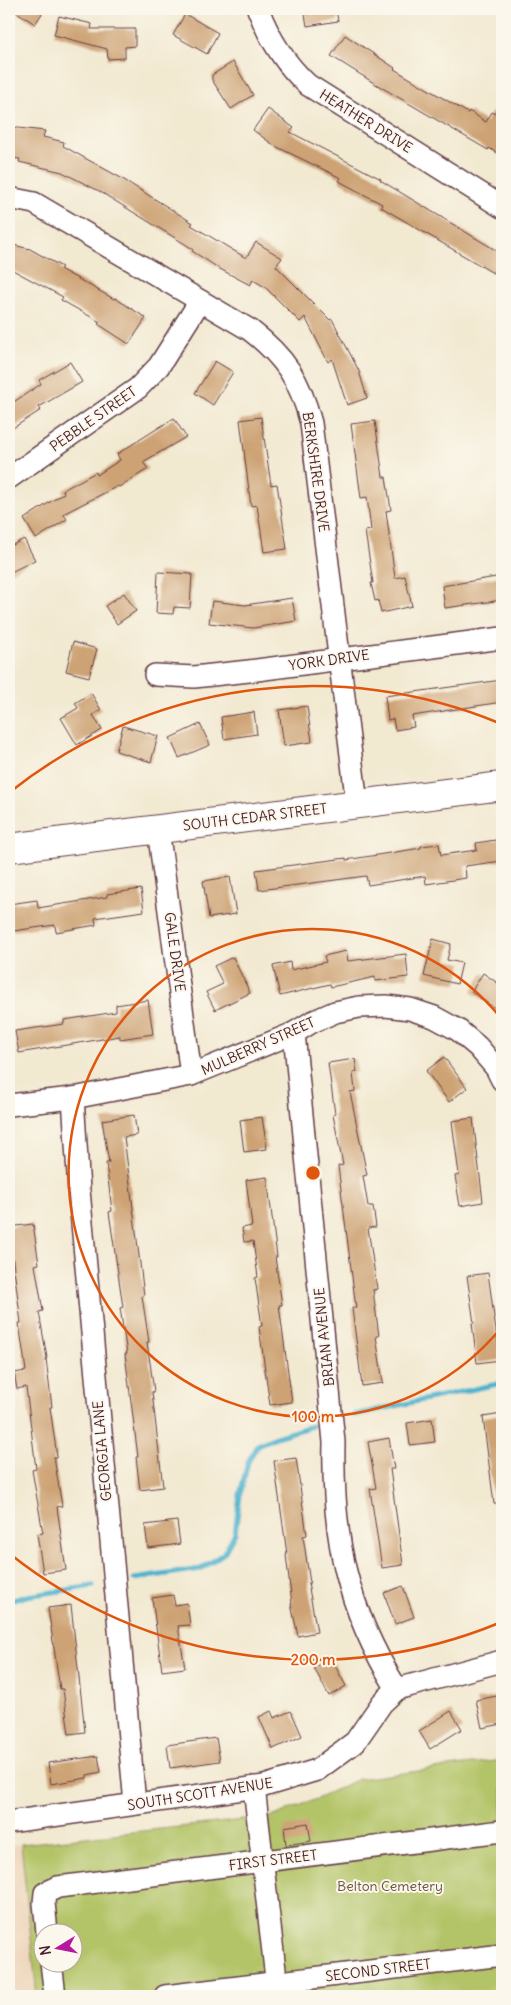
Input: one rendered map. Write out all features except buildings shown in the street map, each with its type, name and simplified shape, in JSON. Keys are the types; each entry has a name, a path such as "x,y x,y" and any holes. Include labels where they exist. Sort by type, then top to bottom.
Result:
{"main road":[{"name":"SOUTH CEDAR STREET","path":"9,848 502,786"}],"street":[{"name":"HEATHER DRIVE","path":"258,9 277,49 308,85 502,207"},
{"name":"BERKSHIRE DRIVE","path":"9,198 34,203 250,330 270,346 296,379 306,401 311,423 358,805"},
{"name":"PEBBLE STREET","path":"9,478 138,388 159,366 200,301"},
{"name":"YORK DRIVE","path":"155,676 194,677 502,638"},
{"name":"GALE DRIVE","path":"158,829 191,1075"},
{"name":"MULBERRY STREET","path":"9,1104 73,1098 191,1075 294,1033 334,1012 358,1007 386,1006 410,1009 434,1017 458,1030 478,1047 497,1071"},
{"name":"BRIAN AVENUE","path":"294,1033 334,1442 333,1485 336,1520 343,1561 354,1602 367,1634 396,1690"},
{"name":"GEORGIA LANE","path":"73,1098 78,1190 135,1804"},
{"path":"396,1690 502,1661"},
{"name":"SOUTH SCOTT AVENUE","path":"9,1822 264,1786 317,1770 355,1742 382,1703 396,1690"},
{"path":"254,1787 278,1989"},
{"name":"FIRST STREET","path":"46,1922 45,1892 58,1887 502,1832"},
{"name":"SECOND STREET","path":"165,1996 278,1989 502,1955"},
{"path":"52,1972 55,1996"}],"shaded area":[{"path":"21,1844 32,1948 32,1972 34,1972 37,1996 9,1996 9,1846"}],"green space":[{"name":"Belton Cemetery","path":"502,1760 502,1996 37,1996 34,1972 82,1972 82,1922 32,1922 32,1948 21,1844 272,1817 321,1797 358,1779"}],"waterway":[{"path":"354,1415 502,1383"},
{"path":"134,1579 201,1569 224,1553 235,1533 240,1495 248,1462 257,1445 312,1426"},
{"path":"9,1601 27,1596 93,1586"}]}
